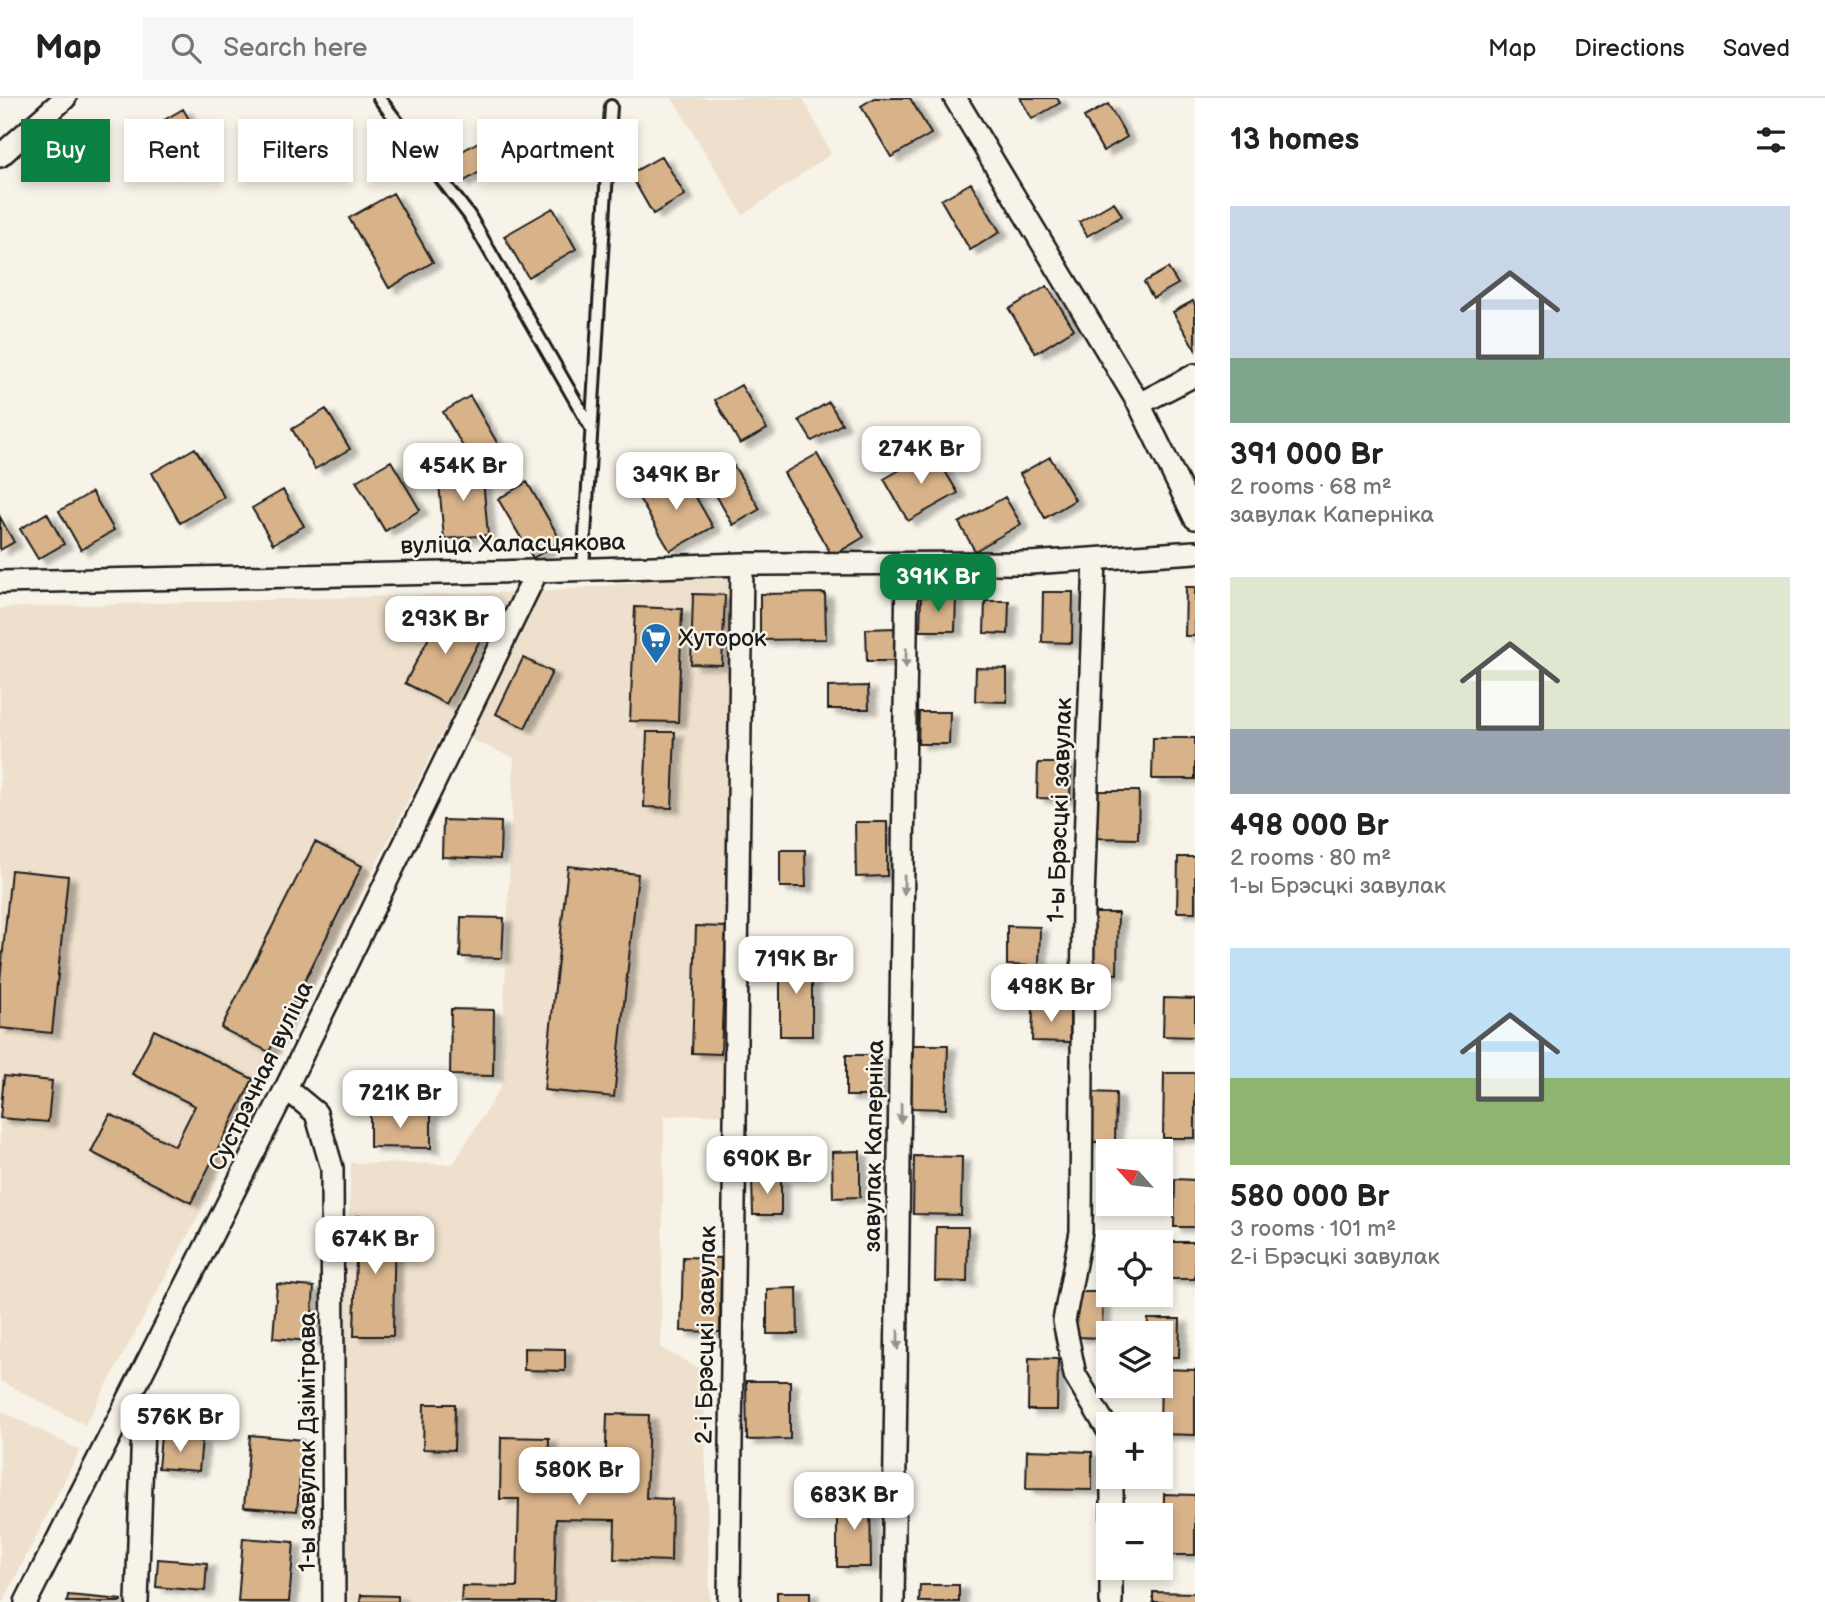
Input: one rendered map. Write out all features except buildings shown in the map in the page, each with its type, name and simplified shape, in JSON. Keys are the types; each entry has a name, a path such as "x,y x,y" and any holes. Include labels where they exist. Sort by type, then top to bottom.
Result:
{"street":[{"path":"0,156 65,98"},
{"path":"955,98 1139,404 1195,518"},
{"path":"1139,404 1195,375"},
{"name":"вуліца Халасцякова","path":"0,582 742,564 1030,563 1195,552"},
{"name":"1-ы Брэсцкі завулак","path":"1095,559 1083,900 1081,1232 1064,1321 1075,1375 1097,1412"},
{"name":"2-і Брэсцкі завулак","path":"729,1602 742,564"},
{"name":"завулак Каперніка","path":"893,1602 908,565"},
{"name":"Сустрэчная вуліца","path":"26,1602 286,1088 537,571"},
{"name":"1-ы завулак Дзімітрава","path":"286,1088 316,1113 332,1168 334,1602"},
{"path":"128,1402 139,1409 143,1426 137,1602"},
{"path":"1111,1580 1111,1602"}],"lane":[{"path":"379,98 469,215 591,428"},
{"path":"583,569 611,106"}],"shaded area":[{"path":"672,98 803,98 831,154 743,215"},
{"path":"731,573 728,1114 664,1116 661,1348 703,1370 710,1602 348,1602 344,1346 351,1163 453,1164 501,1087 514,758 446,726 201,1211 85,1425 0,1381 0,608 550,591"},
{"path":"0,1410 80,1450 3,1602 0,1602"}],"place":[{"name":"Хуторок","path":"656,665"}]}
